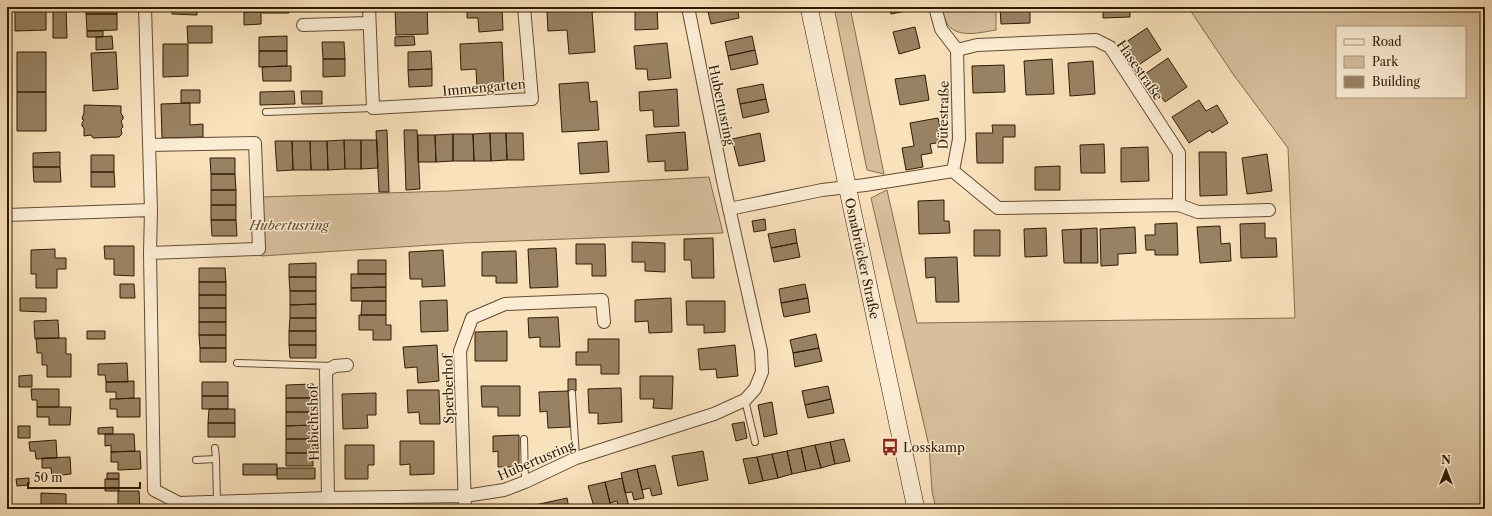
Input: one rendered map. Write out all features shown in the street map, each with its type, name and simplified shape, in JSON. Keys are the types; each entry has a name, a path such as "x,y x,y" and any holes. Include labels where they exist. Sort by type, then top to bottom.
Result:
{"street":[{"name":"Hubertusring","path":"145,7 151,210 150,253 154,490 179,503 328,498 465,496 504,490 525,482 576,458 714,414 745,400 755,389 762,372 761,351 729,209 688,7"},
{"path":"369,7 373,108"},
{"name":"Immengarten","path":"373,108 532,99 524,7"},
{"name":"Osnabrücker Straße","path":"809,7 916,509"},
{"path":"935,7 942,29 957,50"},
{"path":"303,25 369,24"},
{"name":"Hasestraße","path":"957,50 977,45 1096,40 1110,47 1179,154 1179,205"},
{"name":"Dütestraße","path":"953,171 959,138 957,50"},
{"path":"149,145 254,143 259,249 150,253"},
{"path":"729,209 822,190 953,171 998,208 1179,205 1198,212 1269,210"},
{"path":"7,214 151,210"},
{"name":"Sperberhof","path":"465,496 460,351 472,318 505,304 602,300 604,322"},
{"path":"335,366 347,365"},
{"name":"Habichtshof","path":"328,498 326,371 335,366"},
{"path":"465,496 465,509"}],"lane":[{"name":"Immengarten","path":"266,112 373,108"},
{"path":"237,363 335,366"},
{"path":"572,393 576,458"},
{"path":"745,400 755,442"},
{"path":"524,439 525,482"},
{"path":"216,448 217,502"},
{"path":"196,460 216,460"}],"green space":[{"path":"834,7 850,7 884,174 867,170"},
{"path":"941,7 996,7 996,30 971,34 958,32 948,25"},
{"path":"1188,7 1485,7 1485,509 936,509 932,491 929,446 871,198 887,190 917,323 1295,318 1288,148 1233,74"},
{"path":"709,177 723,233 462,243 261,256 260,197 448,191"}],"building":[{"path":"15,7 46,7 46,30 15,31"},
{"path":"53,7 66,7 67,38 53,38"},
{"path":"86,7 117,7 117,14 86,14"},
{"path":"173,7 197,7 197,15 172,14"},
{"path":"262,7 289,7 289,13 262,13"},
{"path":"320,7 345,7 345,9 320,10"},
{"path":"395,7 427,7 428,34 396,35"},
{"path":"467,7 502,7 503,30 479,32 478,18 467,18"},
{"path":"578,7 594,7 594,12 592,12 595,52 569,54 567,30 548,31 547,12 578,9"},
{"path":"635,7 657,7 658,29 635,30"},
{"path":"707,7 737,7 739,18 711,24"},
{"path":"889,7 910,7 911,10 891,14"},
{"path":"1000,7 1030,7 1030,23 1001,24"},
{"path":"1053,7 1078,7 1078,9 1053,11"},
{"path":"1103,7 1130,7 1130,17 1103,18"},
{"path":"244,12 261,12 261,24 244,25"},
{"path":"86,14 117,14 117,30 87,31"},
{"path":"187,26 212,26 212,43 188,43"},
{"path":"915,27 920,48 899,54 893,32"},
{"path":"1147,28 1161,50 1137,66 1123,44"},
{"path":"87,31 103,31 103,37 87,37"},
{"path":"112,36 113,49 96,50 96,37"},
{"path":"287,36 287,51 259,51 259,37"},
{"path":"414,36 415,45 395,46 395,37"},
{"path":"752,36 755,50 728,56 725,42"},
{"path":"322,42 344,42 345,59 323,59"},
{"path":"502,42 504,86 477,88 476,69 461,70 460,44"},
{"path":"667,43 671,78 648,80 647,69 636,69 634,46"},
{"path":"163,44 188,44 188,76 163,77"},
{"path":"755,50 758,64 731,70 728,56"},
{"path":"259,51 287,51 287,66 259,67"},
{"path":"431,51 432,69 408,70 408,52"},
{"path":"17,52 46,52 46,92 17,92"},
{"path":"116,52 118,89 93,91 91,53"},
{"path":"1168,58 1187,87 1165,102 1145,74"},
{"path":"323,59 345,59 345,76 323,77"},
{"path":"1052,59 1054,94 1026,95 1024,61"},
{"path":"1093,61 1095,94 1070,96 1068,63"},
{"path":"1004,65 1005,92 973,93 972,66"},
{"path":"291,66 291,81 263,81 262,67"},
{"path":"432,69 432,86 409,87 408,70"},
{"path":"925,75 929,100 900,105 895,79"},
{"path":"588,82 590,102 597,101 599,130 562,132 559,84"},
{"path":"763,84 766,99 740,104 737,89"},
{"path":"677,89 679,126 654,127 653,110 640,111 639,92"},
{"path":"181,90 200,90 200,103 181,103"},
{"path":"294,91 295,104 260,105 260,92"},
{"path":"301,91 322,91 322,104 302,104"},
{"path":"17,92 46,92 46,131 17,131"},
{"path":"766,99 769,112 743,118 740,104"},
{"path":"1199,100 1206,111 1217,105 1228,123 1212,133 1210,130 1189,143 1172,117"},
{"path":"190,103 190,125 203,124 203,137 162,138 161,104"},
{"path":"84,105 121,106 121,114 123,116 121,121 123,127 121,129 122,134 119,137 93,138 91,135 84,136 84,128 82,123 84,120 82,119"},
{"path":"938,118 943,142 930,144 932,153 921,155 923,167 906,170 902,148 914,146 910,123"},
{"path":"992,125 1015,125 1015,137 1003,137 1003,163 977,163 976,133 993,133"},
{"path":"387,130 389,192 379,192 376,131"},
{"path":"404,130 417,130 420,189 406,190"},
{"path":"685,132 688,170 665,171 665,161 648,162 646,135"},
{"path":"490,133 491,161 474,161 473,134"},
{"path":"490,133 506,133 507,160 491,161"},
{"path":"506,133 523,133 524,160 507,160"},
{"path":"760,133 765,161 739,166 732,139"},
{"path":"453,134 453,161 436,162 435,135"},
{"path":"453,134 473,134 474,161 453,161"},
{"path":"418,135 435,135 436,162 418,162"},
{"path":"344,140 345,169 328,170 327,141"},
{"path":"344,140 361,140 361,169 345,169"},
{"path":"361,140 377,140 378,168 361,169"},
{"path":"275,141 292,141 293,170 277,171"},
{"path":"292,141 310,141 311,170 293,170"},
{"path":"310,141 327,141 328,170 311,170"},
{"path":"607,141 609,172 580,174 578,143"},
{"path":"1104,144 1105,173 1081,173 1080,145"},
{"path":"1148,147 1149,181 1121,182 1121,148"},
{"path":"60,152 60,167 33,167 33,153"},
{"path":"1199,152 1226,152 1227,195 1200,196"},
{"path":"1267,154 1272,191 1247,194 1242,158"},
{"path":"91,155 114,155 114,172 91,172"},
{"path":"210,158 235,158 235,174 211,174"},
{"path":"1060,166 1060,190 1035,190 1035,167"},
{"path":"33,167 60,167 61,182 34,182"},
{"path":"91,172 114,172 115,187 91,187"},
{"path":"211,174 235,174 236,190 211,190"},
{"path":"211,190 236,190 236,205 211,205"},
{"path":"944,200 944,221 949,221 950,233 919,234 918,201"},
{"path":"211,205 236,205 236,220 211,220"},
{"path":"765,219 766,230 754,232 752,221"},
{"path":"211,220 236,220 237,236 212,236"},
{"path":"1177,223 1178,255 1155,255 1155,250 1146,250 1145,235 1155,235 1155,224"},
{"path":"1265,223 1265,238 1276,238 1277,257 1241,258 1240,224"},
{"path":"1220,226 1221,244 1230,243 1231,261 1200,263 1197,227"},
{"path":"1135,227 1136,253 1118,254 1118,265 1101,266 1100,229"},
{"path":"1046,228 1047,256 1025,257 1024,229"},
{"path":"1097,228 1098,263 1081,263 1081,229"},
{"path":"795,229 797,243 771,248 768,234"},
{"path":"1081,229 1081,263 1064,263 1062,230"},
{"path":"974,230 1000,230 1000,256 974,256"},
{"path":"713,238 714,278 692,278 691,260 684,260 684,239"},
{"path":"632,242 665,243 665,272 645,271 645,262 632,262"},
{"path":"797,243 800,257 774,262 771,248"},
{"path":"576,244 605,244 606,276 592,276 592,264 576,264"},
{"path":"104,246 134,246 134,276 114,275 114,259 105,259"},
{"path":"556,248 558,287 530,288 528,249"},
{"path":"55,249 55,258 66,258 66,269 57,269 57,288 36,288 36,274 31,274 31,250"},
{"path":"443,250 445,286 422,287 422,279 410,279 409,252"},
{"path":"516,251 517,283 496,283 496,276 482,276 482,252"},
{"path":"957,257 959,302 936,302 935,277 926,278 925,258"},
{"path":"358,260 386,260 386,274 358,274"},
{"path":"316,263 316,277 289,277 289,264"},
{"path":"199,268 225,268 226,282 199,282"},
{"path":"351,274 386,274 386,287 351,288"},
{"path":"289,277 316,277 316,291 290,291"},
{"path":"199,282 226,282 226,295 199,295"},
{"path":"120,284 134,284 135,298 120,298"},
{"path":"805,284 808,298 781,303 779,289"},
{"path":"386,287 386,301 351,301 351,288"},
{"path":"290,291 316,291 316,304 290,305"},
{"path":"199,295 226,295 226,308 199,308"},
{"path":"20,298 46,298 46,312 20,311"},
{"path":"671,298 672,332 649,333 648,321 635,322 635,300"},
{"path":"808,298 810,312 784,317 781,303"},
{"path":"447,300 448,331 421,332 420,301"},
{"path":"362,301 386,301 386,315 361,315"},
{"path":"686,301 725,301 725,332 704,333 704,325 687,325"},
{"path":"316,304 316,318 290,318 290,305"},
{"path":"199,308 226,308 226,322 199,322"},
{"path":"359,315 386,315 386,325 391,325 391,340 373,340 373,330 359,330"},
{"path":"558,317 560,347 540,347 540,337 529,338 528,318"},
{"path":"290,318 316,318 316,331 289,331"},
{"path":"58,320 59,338 35,339 34,321"},
{"path":"199,322 226,322 226,335 199,335"},
{"path":"87,331 105,331 105,339 87,339"},
{"path":"289,331 316,331 316,345 289,345"},
{"path":"507,331 507,361 475,361 475,332"},
{"path":"816,334 819,348 793,353 790,340"},
{"path":"199,335 226,335 226,348 200,348"},
{"path":"36,338 66,338 66,354 71,354 71,377 47,377 47,365 42,365 42,353 37,353"},
{"path":"588,339 619,339 619,374 601,374 601,365 576,365 576,352 588,352"},
{"path":"289,345 316,345 316,358 290,358"},
{"path":"437,345 439,381 418,383 417,367 405,368 403,347"},
{"path":"735,345 738,376 717,378 716,369 700,370 698,349"},
{"path":"200,348 226,348 226,362 200,362"},
{"path":"819,348 822,361 795,367 793,353"},
{"path":"127,363 128,382 106,382 105,375 98,375 98,364"},
{"path":"32,375 32,387 19,387 19,376"},
{"path":"640,376 673,376 672,409 653,408 654,399 640,399"},
{"path":"568,379 576,379 576,391 568,391"},
{"path":"134,381 134,398 116,399 116,392 106,392 106,382"},
{"path":"202,382 228,382 228,396 202,396"},
{"path":"313,384 313,398 286,398 286,385"},
{"path":"481,386 520,386 520,416 498,416 498,407 482,407"},
{"path":"828,386 831,399 805,405 802,391"},
{"path":"621,388 622,422 598,424 598,413 589,413 588,389"},
{"path":"31,389 59,389 59,407 37,407 37,400 32,400"},
{"path":"407,390 439,390 440,424 420,424 419,412 408,413"},
{"path":"568,391 570,427 548,428 547,411 540,412 539,392"},
{"path":"376,393 376,415 367,415 368,428 343,429 342,394"},
{"path":"202,396 228,396 228,409 202,409"},
{"path":"140,398 140,417 117,417 117,409 110,409 110,399"},
{"path":"286,398 313,398 313,412 286,412"},
{"path":"831,399 834,413 808,418 805,405"},
{"path":"772,402 777,434 764,437 758,405"},
{"path":"37,407 71,407 70,425 49,425 49,417 37,417"},
{"path":"209,409 235,409 235,423 208,423"},
{"path":"286,412 313,412 313,425 286,426"},
{"path":"744,422 747,438 736,441 732,424"},
{"path":"208,423 235,423 235,437 208,437"},
{"path":"313,425 313,439 286,439 286,426"},
{"path":"18,426 30,426 30,438 18,438"},
{"path":"113,427 113,434 98,434 98,428"},
{"path":"105,434 134,434 135,451 111,452 111,445 105,446"},
{"path":"519,435 519,467 498,467 498,451 493,452 493,436"},
{"path":"286,439 313,439 313,453 286,453"},
{"path":"844,439 850,461 835,464 830,442"},
{"path":"56,440 57,458 36,459 35,451 30,451 29,442"},
{"path":"400,441 434,441 434,474 410,475 410,464 400,465"},
{"path":"830,442 835,464 821,468 815,445"},
{"path":"345,445 374,445 374,465 368,465 368,479 345,479"},
{"path":"815,445 821,468 806,471 801,448"},
{"path":"801,448 806,471 792,474 787,451"},
{"path":"140,451 141,469 118,470 118,462 111,462 111,452"},
{"path":"703,451 708,480 678,486 672,456"},
{"path":"787,451 792,474 778,478 772,454"},
{"path":"286,453 313,453 313,466 286,466"},
{"path":"772,454 778,478 763,481 757,457"},
{"path":"70,457 71,474 52,476 51,468 42,468 42,458"},
{"path":"757,457 763,481 749,484 743,459"},
{"path":"243,464 277,464 277,475 243,475"},
{"path":"655,465 662,494 652,496 650,488 642,490 637,469"},
{"path":"277,468 315,468 315,479 277,479"},
{"path":"637,469 644,498 634,500 632,492 625,493 621,473"},
{"path":"107,473 119,473 119,479 107,479"},
{"path":"29,478 29,485 17,486 16,479"},
{"path":"622,478 629,507 619,509 617,501 610,503 605,482"},
{"path":"105,479 119,479 119,491 105,491"},
{"path":"605,482 611,509 601,509 600,505 594,507 588,486"},
{"path":"118,491 139,491 140,509 118,509"},
{"path":"41,493 66,494 66,509 41,509"},
{"path":"567,498 569,509 536,509 535,505"}],"place":[{"name":"Losskamp","path":"890,447"}]}
